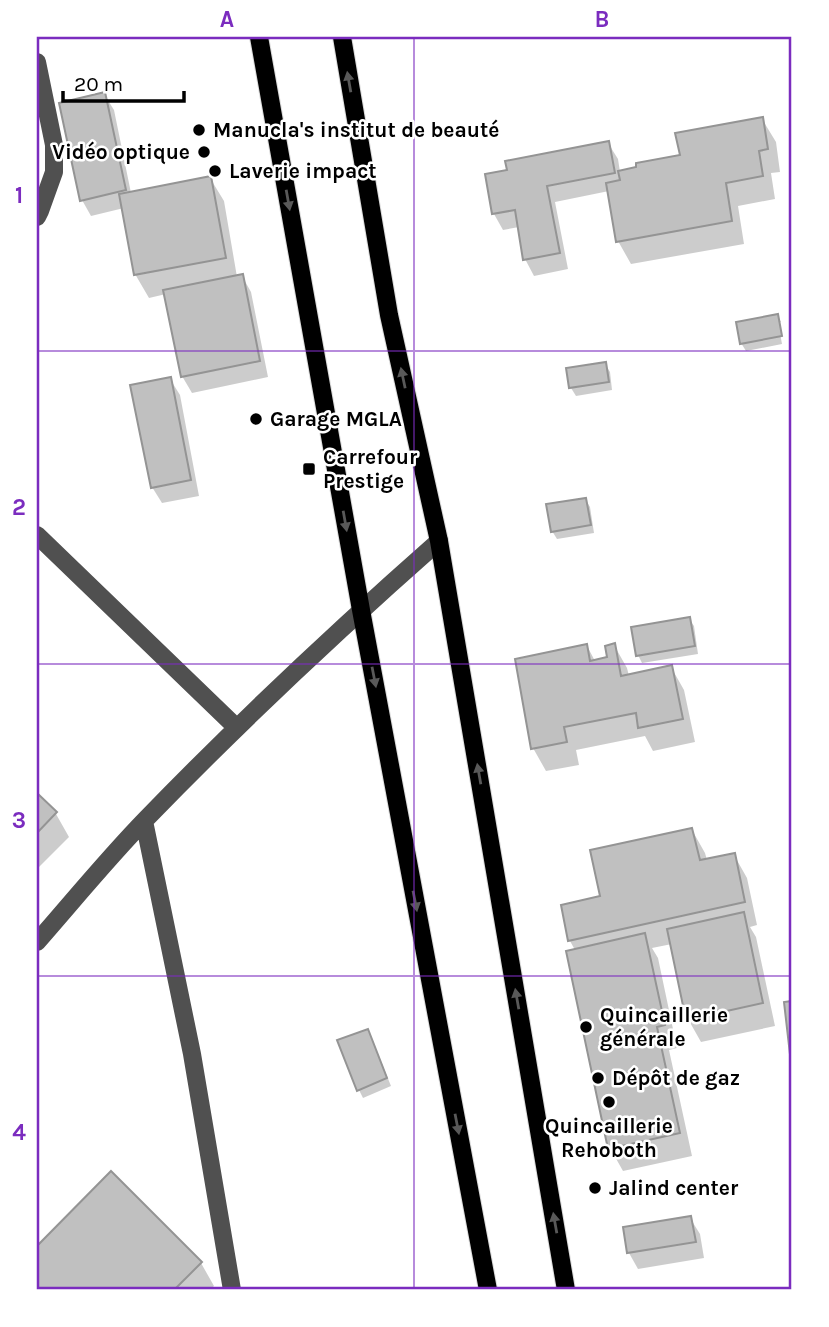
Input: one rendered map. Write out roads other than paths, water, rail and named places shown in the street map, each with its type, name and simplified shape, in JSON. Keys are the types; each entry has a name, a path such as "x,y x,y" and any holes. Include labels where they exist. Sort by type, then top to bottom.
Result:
{"main road":[{"path":"260,37 361,610 488,1290"},
{"path":"341,37 389,315 439,541 566,1290"}],"street":[{"path":"37,62 54,145 54,172 37,217"},
{"path":"37,535 237,728"},
{"path":"37,942 144,821 237,728 361,610 439,541"},
{"path":"144,821 192,1054 232,1290"}],"place":[{"name":"Manucla's institut de beauté","path":"199,130"},
{"name":"Vidéo optique","path":"204,152"},
{"name":"Laverie impact","path":"215,171"},
{"name":"Garage MGLA","path":"256,419"},
{"name":"Carrefour Prestige","path":"309,469"},
{"name":"Quincaillerie générale","path":"586,1027"},
{"name":"Dépôt de gaz","path":"598,1078"},
{"name":"Quincaillerie Rehoboth","path":"609,1102"},
{"name":"Jalind center","path":"595,1188"}]}
